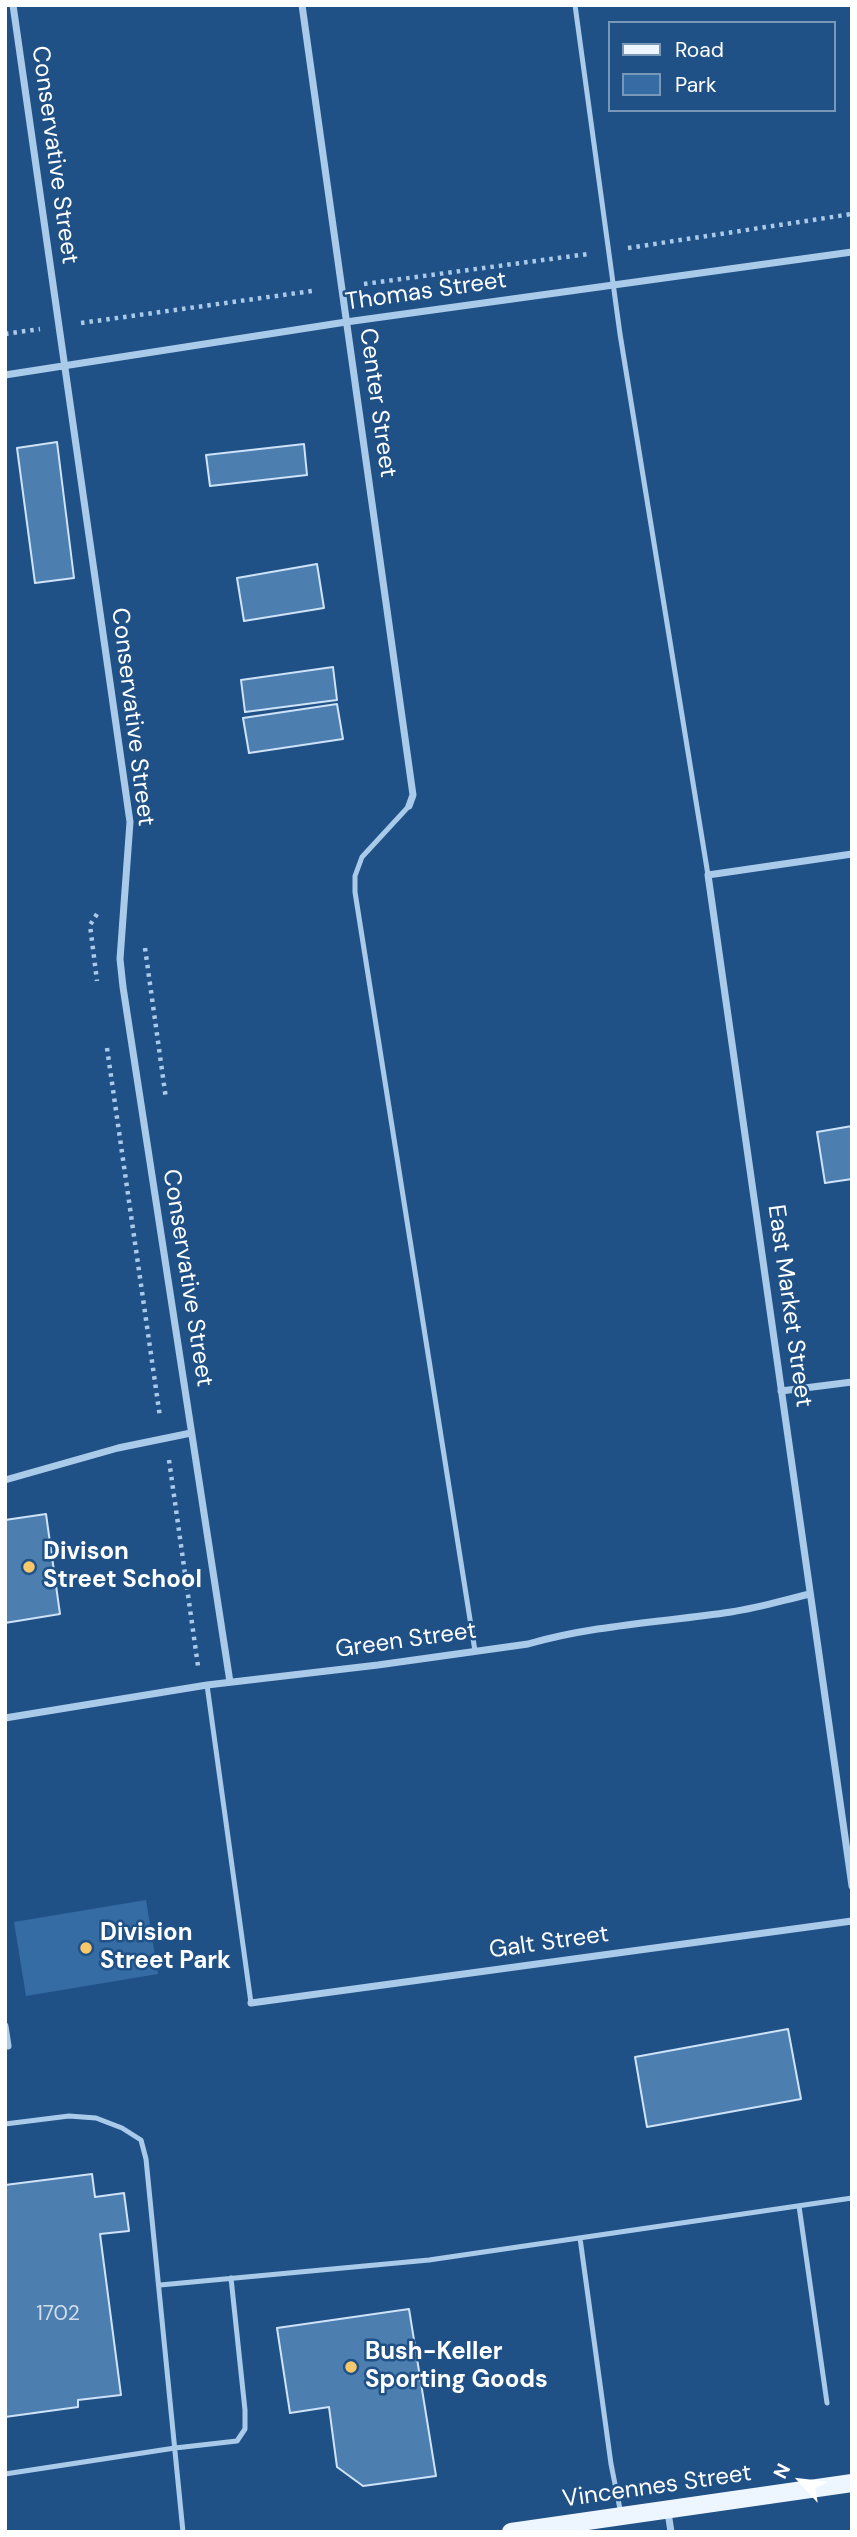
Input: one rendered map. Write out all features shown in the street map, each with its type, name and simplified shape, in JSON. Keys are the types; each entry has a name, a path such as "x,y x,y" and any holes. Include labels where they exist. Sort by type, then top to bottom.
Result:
{"main road":[{"name":"Vincennes Street","path":"511,2532 852,2483"}],"street":[{"name":"Conservative Street","path":"13,5 130,822 120,959 230,1682"},
{"name":"Center Street","path":"302,5 413,795 410,806"},
{"name":"Thomas Street","path":"5,375 346,322 852,252"},
{"path":"708,875 852,854"},
{"name":"East Market Street","path":"708,875 852,1886"},
{"path":"781,1391 852,1382"},
{"path":"5,1480 118,1448 191,1433"},
{"name":"Green Street","path":"5,1718 207,1685 528,1644 661,1620 733,1612 810,1594"},
{"name":"Galt Street","path":"251,2003 852,1921"},
{"path":"5,2026 8,2046"},
{"path":"668,2511 671,2532"}],"lane":[{"path":"575,5 612,287 708,875"},
{"path":"410,806 362,857 355,876 355,892 475,1651"},
{"path":"207,1685 251,2003"},
{"path":"5,2124 69,2116 96,2118 141,2140 146,2159 160,2285 183,2532"},
{"path":"160,2285 429,2260 852,2198"},
{"path":"799,2206 827,2403"},
{"path":"580,2238 611,2464 621,2517"},
{"path":"5,2474 237,2441 245,2429 246,2410 231,2278"}],"path":[{"path":"75,324 312,290"},
{"path":"5,334 44,328"},
{"path":"97,914 90,925 99,992"},
{"path":"107,1047 198,1671"}],"green space":[{"name":"Division Street Park","path":"146,1900 158,1974 26,1996 14,1922"}],"building":[{"path":"57,442 74,578 35,583 17,448"},
{"path":"304,444 307,475 210,486 206,455"},
{"path":"317,564 324,608 244,621 237,578"},
{"path":"333,667 337,700 245,712 241,680"},
{"path":"337,704 343,739 249,753 243,718"},
{"path":"852,1126 852,1179 825,1183 817,1132"},
{"name":"Divison Street School","path":"46,1514 60,1614 5,1623 5,1520"},
{"path":"788,2029 801,2099 647,2127 635,2057"},
{"path":"92,2174 95,2197 124,2193 129,2231 100,2234 121,2395 78,2400 78,2407 5,2417 5,2185"},
{"name":"Bush-Keller Sporting Goods","path":"409,2309 436,2476 363,2486 337,2467 329,2407 290,2413 277,2328"}],"place":[{"name":"Divison Street School","path":"29,1567"},
{"name":"Division Street Park","path":"86,1948"},
{"name":"Bush-Keller Sporting Goods","path":"351,2367"}]}
